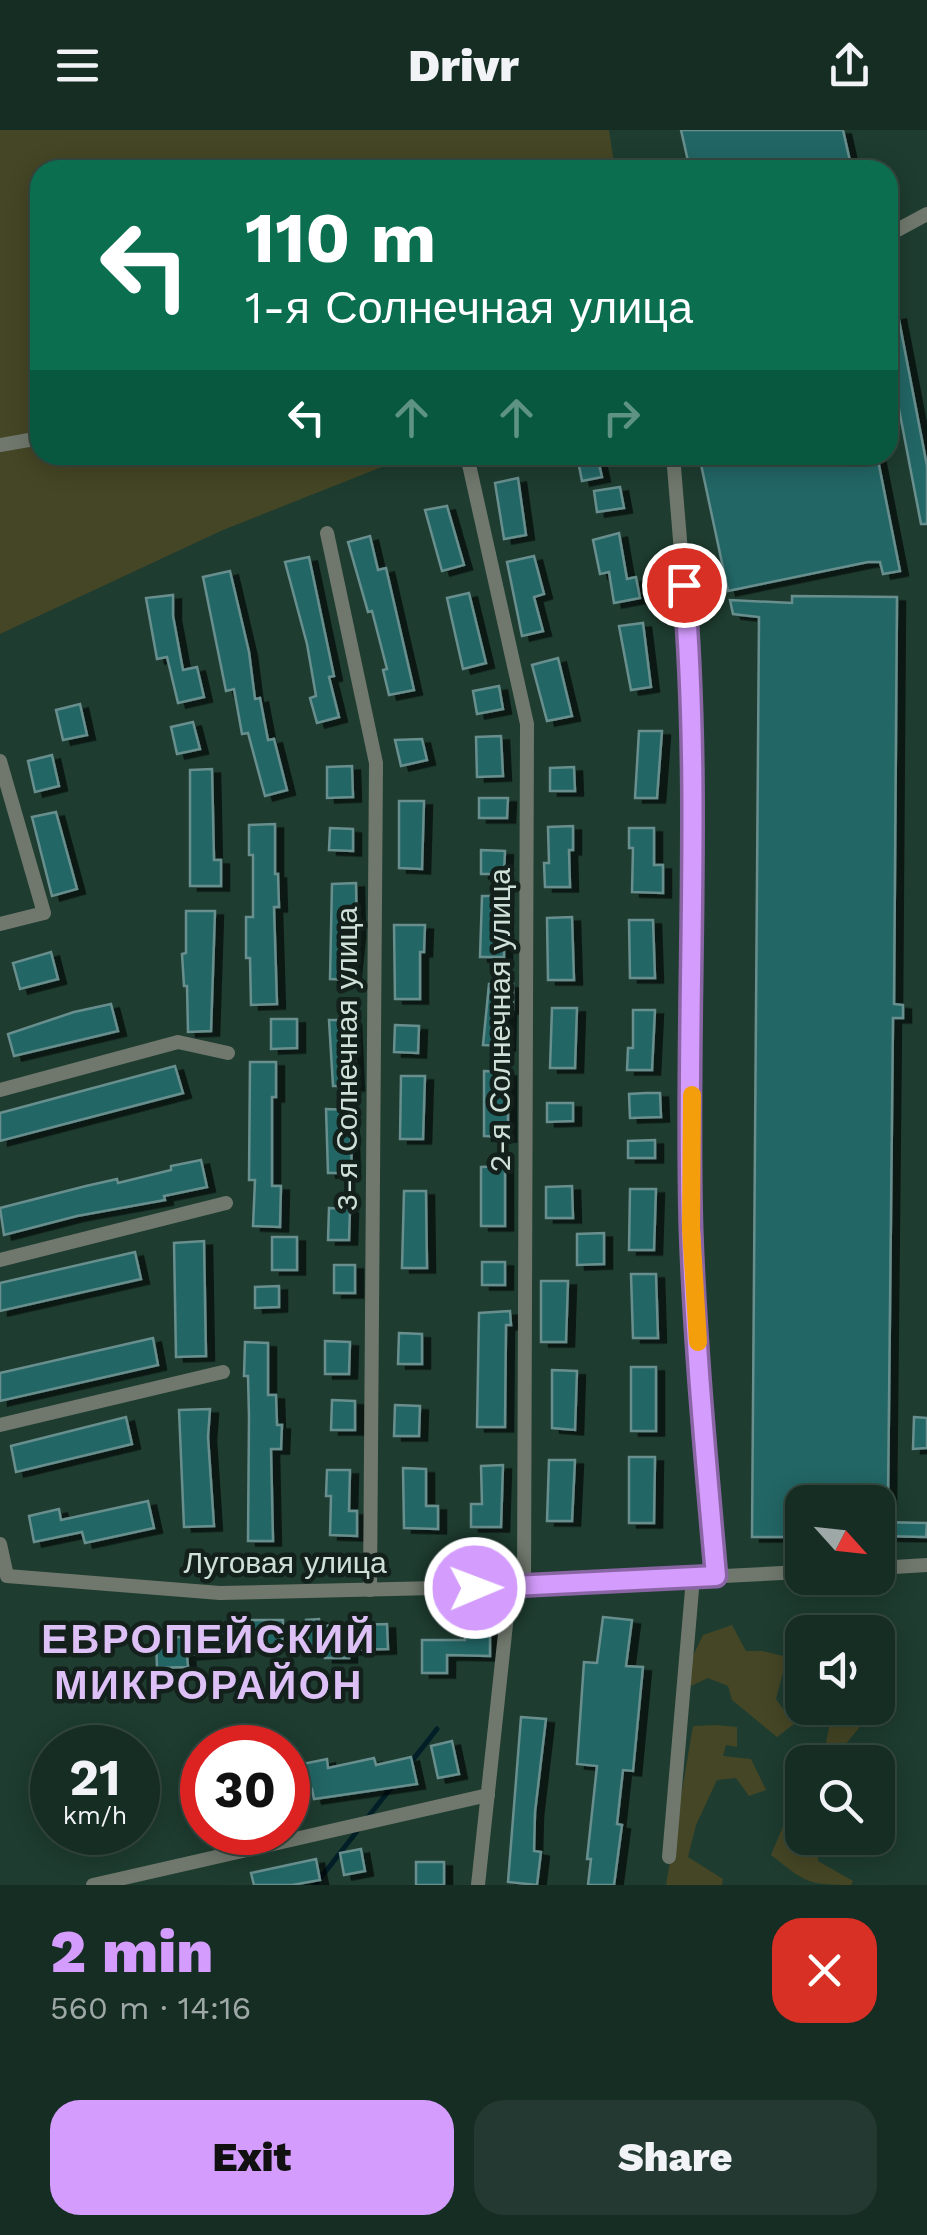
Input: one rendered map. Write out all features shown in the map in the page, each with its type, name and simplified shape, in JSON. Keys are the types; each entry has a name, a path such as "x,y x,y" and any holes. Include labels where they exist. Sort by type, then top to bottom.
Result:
{"street":[{"path":"898,230 927,214"},
{"path":"0,445 30,440"},
{"name":"2-я Солнечная улица","path":"469,465 528,724 517,1586 478,1885"},
{"path":"673,465 690,661 691,1228 702,1424 716,1576"},
{"name":"3-я Солнечная улица","path":"327,533 376,762 370,1590"},
{"path":"0,761 44,913 0,924"},
{"path":"0,1090 178,1042 228,1053"},
{"path":"0,1260 226,1203"},
{"path":"0,1425 223,1372"},
{"name":"Луговая улица","path":"0,1544 7,1576 220,1593 517,1586 785,1573"},
{"path":"895,1567 927,1565"},
{"path":"669,1857 692,1578"},
{"path":"93,1885 488,1795"}],"green space":[{"path":"0,130 609,130 614,160 30,160 30,465 387,465 223,530 0,634"},
{"path":"732,1625 746,1651 785,1656 776,1699 785,1712 785,1725 793,1725 777,1737 732,1700 728,1686 708,1678 691,1686 690,1662 703,1635"},
{"path":"830,1725 860,1725 845,1745 825,1745"},
{"path":"693,1726 737,1727 737,1747 726,1745 723,1756 751,1759 766,1790 749,1796 736,1778 717,1780 696,1825 688,1857 723,1879 722,1885 666,1885"},
{"path":"785,1822 785,1855 818,1855 818,1861 853,1881 851,1885 807,1880 771,1855"}],"building":[{"path":"681,130 843,130 850,160 688,160"},
{"path":"898,315 927,466 927,524 921,524 898,404"},
{"path":"579,465 599,465 602,477 582,481"},
{"path":"701,465 879,465 900,571 883,574 880,562 868,562 728,591"},
{"path":"518,478 526,535 504,539 495,483"},
{"path":"620,487 624,508 597,512 594,491"},
{"path":"447,506 464,565 442,571 425,510"},
{"path":"619,533 627,579 636,577 640,598 614,603 609,572 600,574 593,540"},
{"path":"370,536 378,570 386,568 414,690 389,695 383,670 387,669 372,611 368,612 348,542"},
{"path":"534,556 544,594 534,597 543,631 522,636 507,562"},
{"path":"309,557 339,717 317,723 310,698 316,696 307,644 285,562"},
{"path":"230,571 249,652 255,699 260,698 268,740 274,739 287,790 265,796 248,733 242,734 234,689 226,691 203,577"},
{"path":"469,593 486,663 463,669 447,598"},
{"path":"173,595 183,670 197,667 204,697 178,703 167,657 157,659 146,598"},
{"path":"792,596 897,597 894,1004 903,1005 903,1018 893,1018 888,1485 785,1485 785,1537 752,1537 759,617 733,614 730,600 792,603"},
{"path":"643,623 651,687 631,690 619,626"},
{"path":"558,658 572,716 547,721 532,665"},
{"path":"499,686 503,709 477,714 473,691"},
{"path":"80,704 87,735 63,740 56,710"},
{"path":"193,722 200,749 177,754 171,727"},
{"path":"639,731 662,731 657,798 635,798"},
{"path":"501,736 503,776 477,777 476,737"},
{"path":"422,739 427,760 401,766 395,740"},
{"path":"52,755 59,786 35,792 28,761"},
{"path":"352,766 353,797 327,798 327,767"},
{"path":"574,767 575,791 550,791 550,768"},
{"path":"212,769 214,860 221,860 221,886 190,886 190,770"},
{"path":"479,798 508,798 507,818 479,818"},
{"path":"399,801 424,801 422,869 399,868"},
{"path":"56,812 77,889 52,896 32,817"},
{"path":"275,824 279,907 274,907 277,1004 251,1005 250,958 246,958 246,917 253,917 249,825"},
{"path":"573,826 570,887 545,887 548,827"},
{"path":"330,828 353,829 353,851 329,850"},
{"path":"629,828 654,828 654,865 663,865 663,893 632,892 633,848 629,848"},
{"path":"481,850 505,851 504,874 481,874"},
{"path":"356,883 357,933 352,980 330,979 332,884"},
{"path":"482,896 505,896 504,957 480,957"},
{"path":"186,911 215,911 211,1031 188,1032 182,954 186,953"},
{"path":"572,917 574,980 548,980 547,918"},
{"path":"629,920 653,920 655,978 630,978"},
{"path":"394,925 425,925 424,952 420,952 420,999 395,999"},
{"path":"51,952 58,979 20,989 13,963"},
{"path":"489,984 513,984 507,1046 483,1045"},
{"path":"111,1004 118,1031 14,1056 8,1034"},
{"path":"552,1008 577,1008 575,1068 550,1068"},
{"path":"633,1010 655,1010 652,1070 627,1070 628,1048 633,1048"},
{"path":"271,1019 297,1019 297,1048 271,1049"},
{"path":"329,1020 353,1020 356,1086 333,1086"},
{"path":"395,1025 419,1026 418,1053 394,1052"},
{"path":"250,1062 276,1062 272,1186 281,1186 280,1227 253,1226 255,1180 249,1180"},
{"path":"175,1066 183,1093 0,1141 0,1113"},
{"path":"484,1071 508,1072 508,1137 484,1136"},
{"path":"401,1076 425,1076 423,1139 400,1139"},
{"path":"660,1093 661,1117 630,1118 629,1094"},
{"path":"547,1103 573,1103 573,1121 547,1122"},
{"path":"326,1109 350,1110 352,1173 328,1173"},
{"path":"655,1140 655,1158 628,1158 628,1141"},
{"path":"201,1160 207,1187 4,1235 0,1208 117,1179 118,1183"},
{"path":"505,1166 505,1226 481,1226 481,1167"},
{"path":"572,1186 573,1218 546,1218 546,1187"},
{"path":"630,1189 656,1189 654,1250 629,1250"},
{"path":"404,1191 426,1191 427,1268 402,1268"},
{"path":"329,1208 350,1209 349,1240 328,1240"},
{"path":"604,1233 604,1264 577,1265 577,1234"},
{"path":"272,1237 297,1237 297,1270 272,1270"},
{"path":"204,1241 206,1356 176,1357 174,1243"},
{"path":"135,1252 141,1279 0,1311 0,1283"},
{"path":"482,1262 505,1262 505,1285 482,1285"},
{"path":"334,1265 355,1265 355,1293 334,1293"},
{"path":"631,1274 656,1274 658,1338 633,1338"},
{"path":"541,1281 568,1281 566,1342 541,1342"},
{"path":"279,1286 279,1307 255,1308 255,1287"},
{"path":"510,1311 511,1325 506,1325 505,1427 477,1427 479,1313"},
{"path":"399,1333 422,1334 422,1364 398,1364"},
{"path":"153,1338 158,1365 0,1401 0,1373"},
{"path":"325,1341 350,1342 349,1374 325,1374"},
{"path":"245,1342 268,1343 268,1395 276,1395 277,1425 282,1425 281,1449 271,1449 273,1541 248,1541"},
{"path":"631,1367 656,1367 656,1431 631,1431"},
{"path":"552,1370 577,1371 575,1430 552,1428"},
{"path":"332,1400 355,1401 355,1430 331,1430"},
{"path":"395,1405 420,1406 419,1436 394,1436"},
{"path":"210,1409 214,1526 184,1527 179,1410"},
{"path":"126,1417 132,1444 16,1472 11,1446"},
{"path":"914,1417 927,1418 927,1448 913,1449"},
{"path":"629,1457 655,1457 654,1523 629,1523"},
{"path":"549,1460 575,1460 572,1521 547,1521"},
{"path":"503,1465 501,1527 471,1527 471,1504 482,1504 481,1466"},
{"path":"403,1468 426,1469 426,1506 438,1506 438,1529 404,1528"},
{"path":"327,1470 350,1470 349,1511 357,1511 357,1536 330,1535"},
{"path":"148,1501 154,1528 85,1543 82,1532 34,1542 29,1516 59,1509 61,1520"},
{"path":"895,1522 927,1523 926,1537 895,1536"},
{"path":"465,1616 490,1617 490,1656 447,1655 447,1673 422,1673 422,1640 465,1640"},
{"path":"603,1617 632,1620 626,1666 643,1667 633,1771 623,1770 617,1824 622,1825 614,1885 588,1885 597,1766 577,1764 584,1662 597,1663"},
{"path":"319,1619 320,1626 387,1624 388,1649 349,1650 349,1658 325,1658 325,1651 309,1652 306,1620"},
{"path":"250,1620 283,1620 282,1645 233,1644 234,1652 187,1655 188,1667 157,1668 156,1638 206,1636 206,1627 250,1624"},
{"path":"521,1717 546,1719 535,1812 534,1851 541,1852 537,1885 508,1882"},
{"path":"452,1741 459,1774 438,1778 431,1746"},
{"path":"411,1757 417,1784 314,1799 310,1762 327,1759 328,1768 374,1758 376,1765"},
{"path":"361,1849 365,1871 344,1875 340,1853"},
{"path":"316,1859 320,1880 254,1885 251,1873"},
{"path":"416,1862 444,1862 444,1885 416,1885"}],"waterway":[{"path":"408,1766 437,1729"},
{"path":"368,1817 395,1783"},
{"path":"315,1885 358,1830"}],"slow traffic":[{"path":"692,1095 691,1228 698,1342"}],"district":[{"name":"ЕВРОПЕЙСКИЙ МИКРОРАЙОН","path":"209,1662"}],"route":[{"path":"475,1588 716,1576 702,1424 691,1228 693,882 690,661 684,585"}]}
